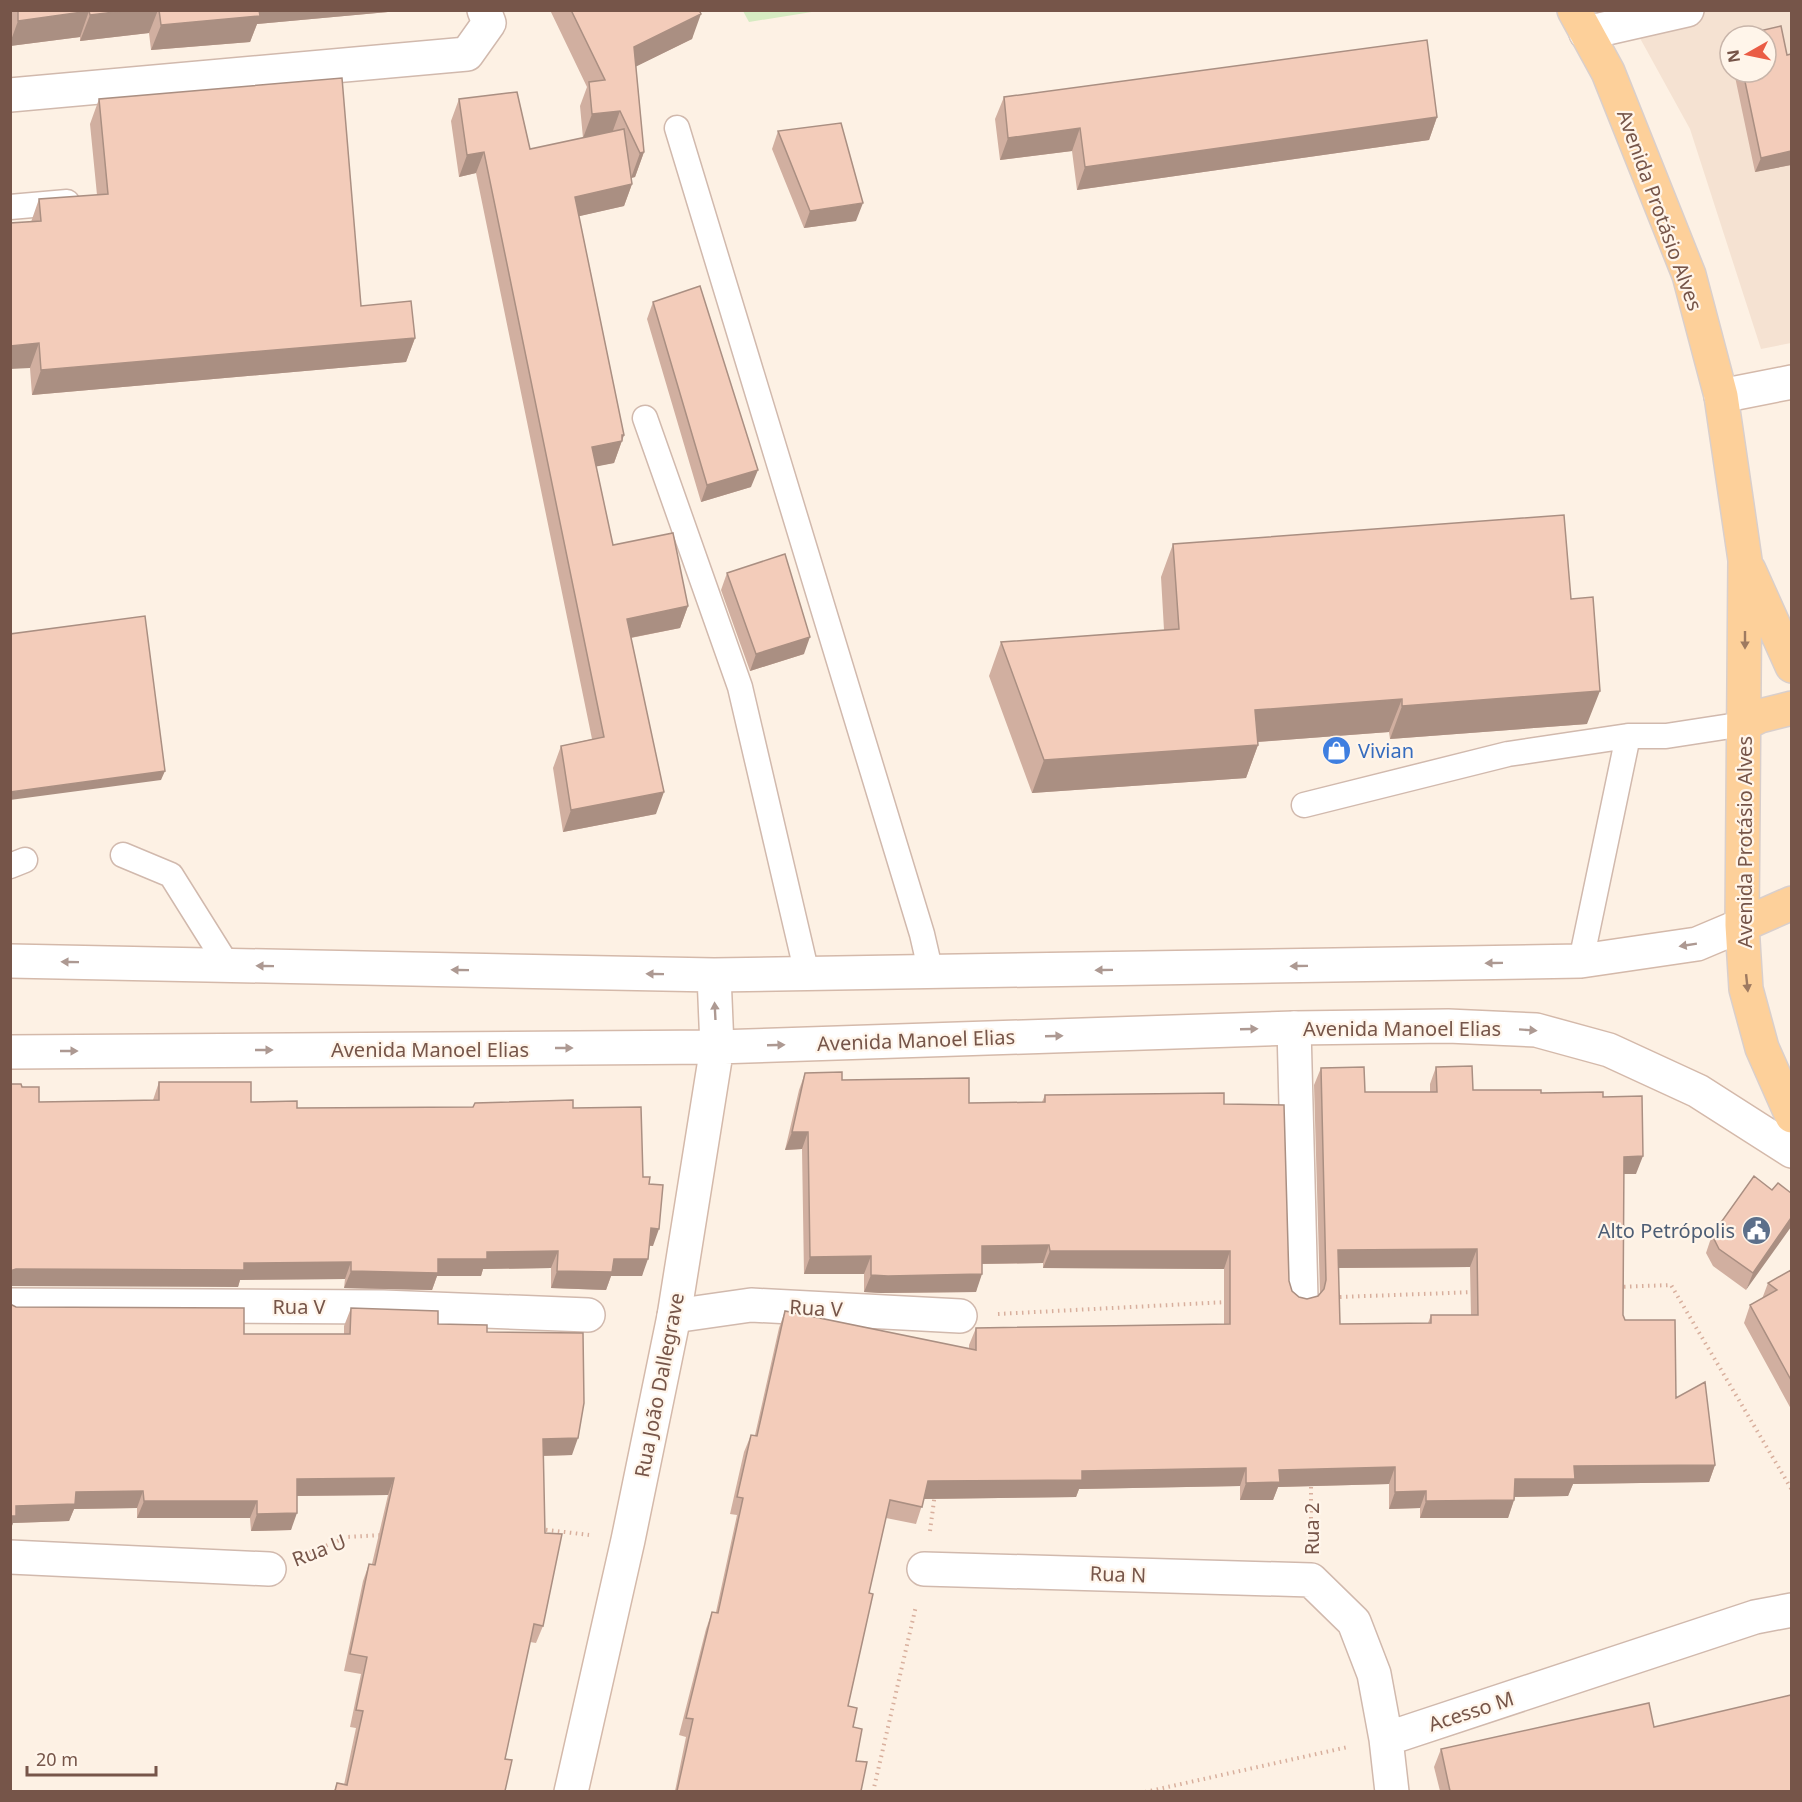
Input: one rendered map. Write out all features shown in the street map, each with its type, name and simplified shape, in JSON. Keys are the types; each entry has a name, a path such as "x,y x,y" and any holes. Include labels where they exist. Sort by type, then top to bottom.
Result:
{"main road":[{"name":"Avenida Protásio Alves","path":"1580,22 1608,72 1689,275 1721,396 1745,560 1742,925 1746,989 1762,1048 1791,1116"},
{"name":"Avenida Protásio Alves","path":"1745,560 1791,666"},
{"path":"1744,724 1760,716 1791,708"},
{"path":"1742,925 1791,903"}],"street":[{"path":"10,95 467,54 489,23 484,10"},
{"path":"1580,22 1687,10"},
{"path":"1721,396 1791,382"},
{"path":"10,961 714,975 1581,961 1697,944 1742,925"},
{"name":"Rua João Dallegrave","path":"571,1791 628,1539 674,1316 717,1047 714,975"},
{"name":"Avenida Manoel Elias","path":"10,1052 717,1047 1294,1028 1448,1026 1536,1030 1610,1050 1698,1091 1791,1151"},
{"path":"1294,1028 1301,1298"},
{"name":"Rua V","path":"10,1305 383,1307 588,1315"},
{"name":"Rua V","path":"674,1316 751,1305 960,1316"},
{"name":"Rua U","path":"10,1557 269,1569"},
{"name":"Rua N","path":"924,1569 1311,1580"},
{"name":"Rua 2","path":"1311,1580 1354,1622 1374,1674 1386,1739 1392,1791"},
{"name":"Acesso M","path":"1386,1739 1755,1617 1791,1610"}],"lane":[{"path":"677,128 932,973"},
{"path":"10,207 67,202"},
{"path":"645,418 740,687 807,974"},
{"path":"1304,805 1508,753 1628,736 1666,736 1744,724"},
{"path":"1581,961 1628,736"},
{"path":"123,855 171,875 228,966"}],"path":[{"path":"1671,1285 1791,1490"},
{"name":"Rua 2","path":"1311,1472 1311,1580"},
{"path":"537,1528 628,1539"},
{"name":"Rua U","path":"269,1569 347,1537 394,1534"},
{"path":"1145,1791 1386,1739"}],"shaded area":[{"path":"1625,11 1791,11 1791,343 1761,349 1690,129"}],"green space":[{"path":"743,11 818,11 749,22"}],"building":[{"path":"18,10 131,10 90,15 89,11 18,21"},
{"path":"159,10 259,10 260,16 161,25"},
{"path":"571,10 699,10 701,14 634,47 644,152 640,153 620,111 592,114 589,82 605,80"},
{"path":"1781,26 1787,55 1791,54 1791,151 1761,158 1746,84 1778,84 1778,27"},
{"path":"1427,40 1437,117 1085,167 1080,128 1008,138 1004,97"},
{"path":"342,78 361,306 411,301 415,338 41,370 39,343 10,346 10,223 41,221 39,199 108,194 99,99"},
{"path":"517,92 530,149 624,129 632,184 575,197 624,435 622,435 622,441 592,447 613,545 673,533 688,606 627,619 664,792 571,810 561,746 604,737 484,152 467,155 459,99"},
{"path":"841,123 863,203 810,211 778,131"},
{"path":"700,286 758,470 707,485 653,302"},
{"path":"1564,515 1571,599 1593,597 1600,691 1402,706 1402,699 1255,710 1258,745 1044,760 1001,642 1179,629 1173,544"},
{"path":"785,554 810,637 756,654 727,573"},
{"path":"145,616 165,771 10,792 10,634"},
{"path":"1472,1066 1473,1090 1541,1090 1541,1093 1603,1092 1603,1097 1642,1096 1643,1156 1624,1157 1623,1315 1625,1320 1675,1320 1676,1398 1705,1382 1715,1465 1574,1466 1575,1479 1515,1479 1514,1500 1426,1501 1426,1491 1395,1492 1395,1467 1279,1470 1280,1482 1246,1483 1246,1468 1082,1471 1082,1480 928,1481 922,1507 890,1500 869,1593 873,1594 848,1706 857,1708 853,1727 862,1729 856,1761 867,1762 861,1791 677,1791 693,1719 686,1718 712,1612 718,1613 743,1498 737,1497 751,1435 757,1436 785,1311 976,1350 976,1328 1230,1324 1230,1251 1050,1251 1049,1245 982,1246 982,1274 888,1276 871,1275 871,1256 810,1257 808,1132 792,1132 805,1073 842,1072 842,1080 969,1078 969,1103 1045,1102 1045,1095 1224,1093 1224,1104 1284,1105 1289,1281 1292,1291 1299,1297 1307,1299 1318,1296 1324,1289 1326,1280 1321,1068 1364,1067 1365,1092 1437,1092 1436,1067","holes":["1477,1249 1478,1315 1431,1315 1431,1323 1340,1324 1338,1250"]},
{"path":"159,1082 251,1082 251,1102 297,1101 297,1108 473,1107 475,1103 573,1100 573,1108 641,1107 643,1177 650,1177 649,1184 663,1185 659,1229 651,1228 648,1259 614,1259 612,1272 557,1271 558,1251 487,1252 487,1259 438,1259 438,1273 351,1271 351,1262 244,1263 244,1270 16,1269 10,1271 10,1084 39,1087 39,1102 159,1100"},
{"path":"1754,1176 1772,1190 1778,1183 1791,1193 1791,1218 1753,1273 1719,1249 1712,1235"},
{"path":"1791,1270 1791,1380 1750,1305 1777,1290 1768,1283"},
{"path":"10,1304 16,1307 244,1308 244,1334 350,1334 351,1308 438,1311 438,1324 487,1325 487,1332 583,1333 584,1403 578,1438 543,1439 545,1533 562,1534 543,1626 534,1624 505,1759 512,1760 505,1791 335,1791 337,1783 347,1785 363,1711 356,1710 367,1657 350,1654 369,1564 375,1565 394,1478 297,1479 297,1513 257,1514 257,1501 144,1501 143,1491 76,1492 75,1504 16,1506 16,1516 10,1516"},
{"path":"1791,1695 1791,1791 1450,1791 1441,1749 1649,1703 1654,1727"}],"place":[{"name":"Vivian","path":"1337,750"},
{"name":"Alto Petrópolis","path":"1756,1230"}]}
